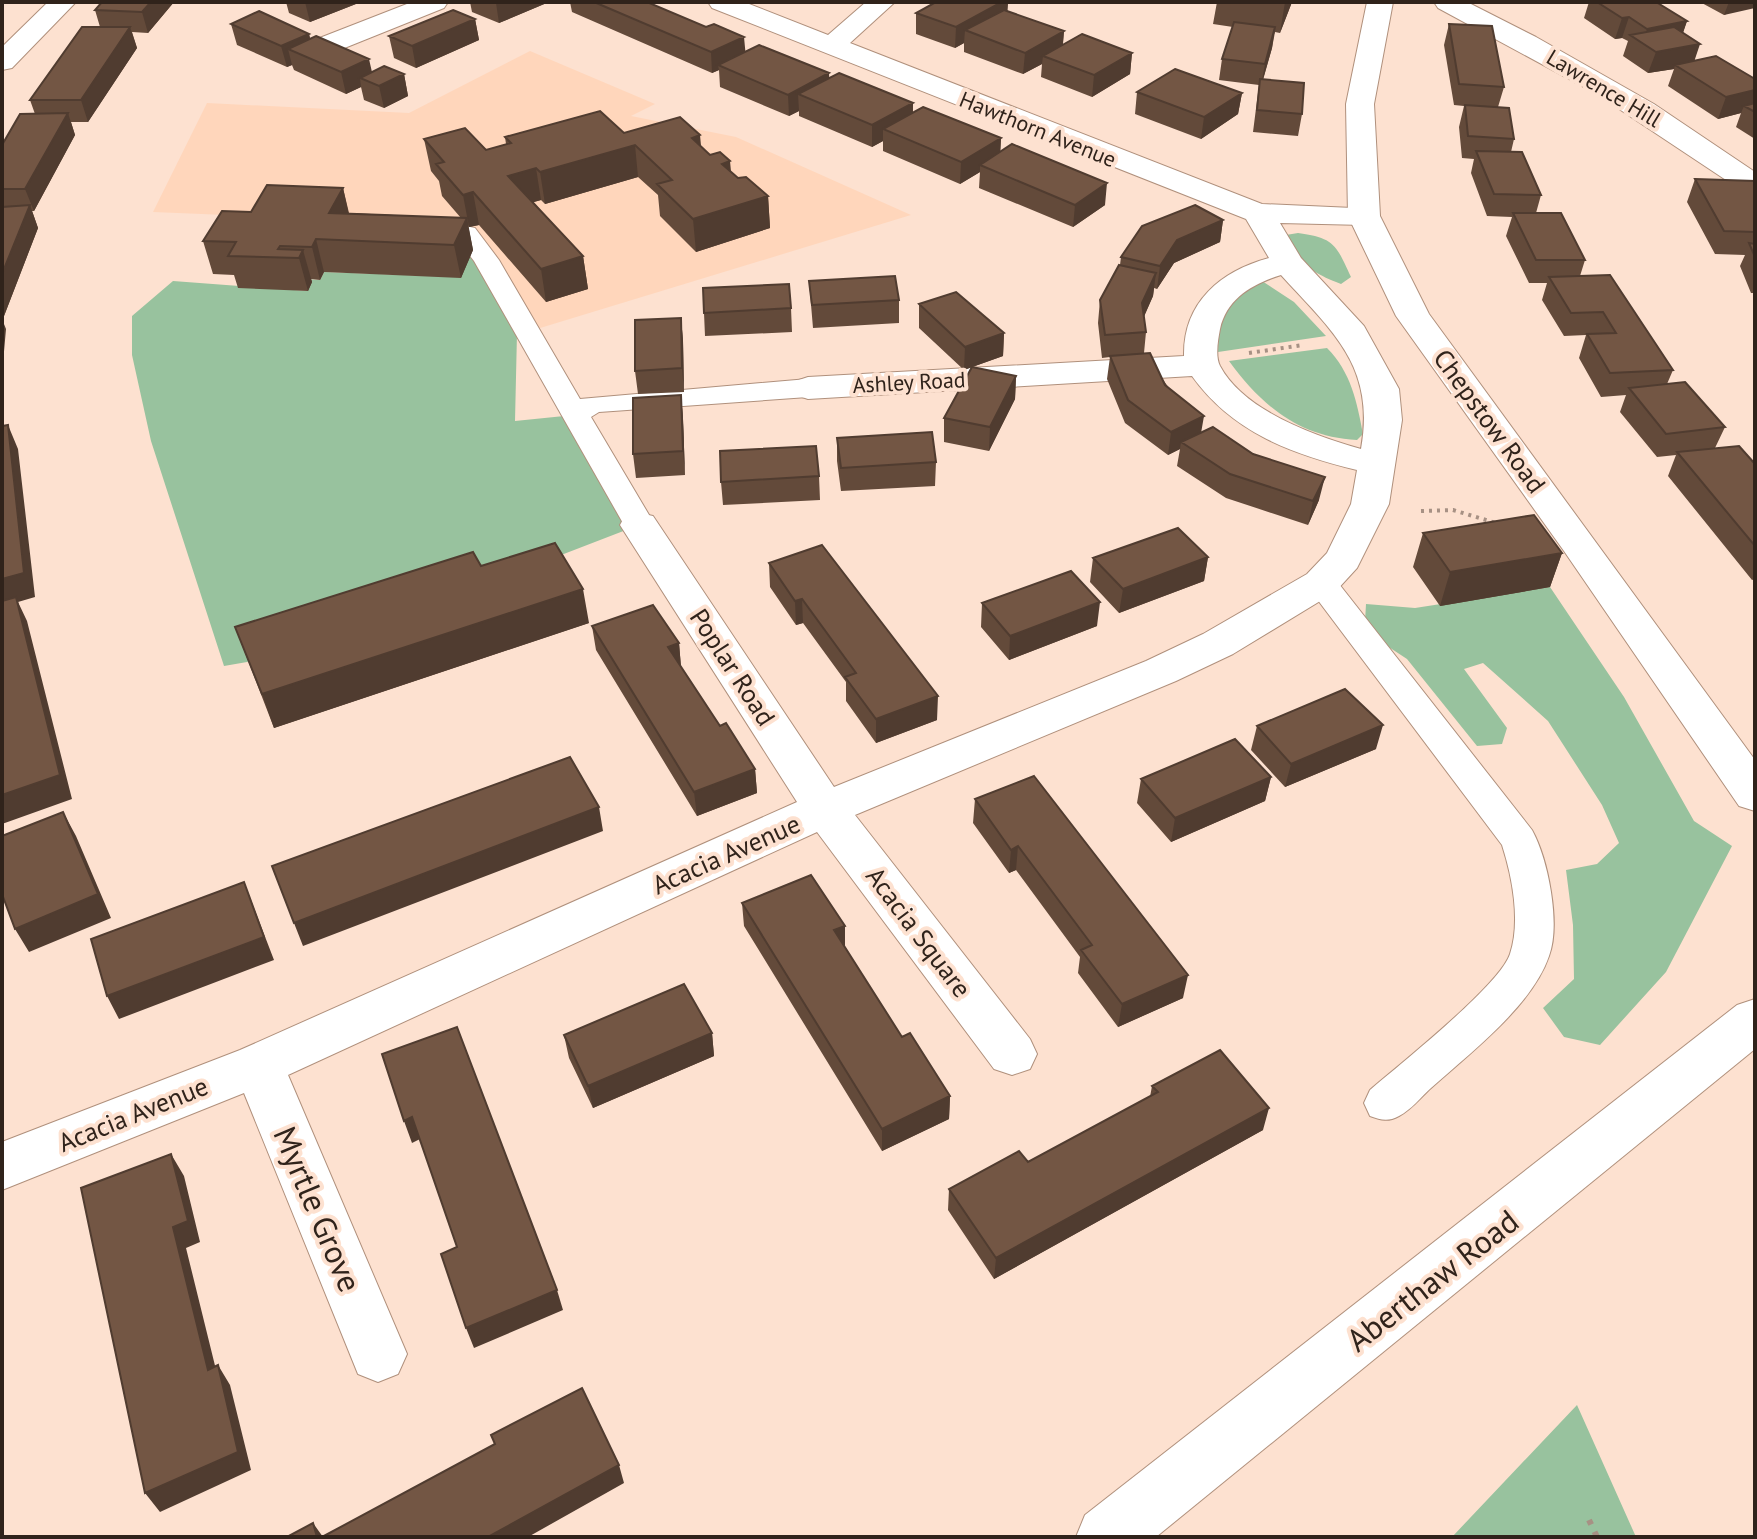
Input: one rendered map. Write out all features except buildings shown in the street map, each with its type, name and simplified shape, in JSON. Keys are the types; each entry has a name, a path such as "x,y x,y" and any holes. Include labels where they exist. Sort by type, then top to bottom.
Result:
{"street":[{"path":"2,62 63,2"},
{"path":"327,45 435,2"},
{"name":"Hawthorn Avenue","path":"721,2 1258,213 1364,216"},
{"path":"830,47 882,2"},
{"name":"Chepstow Road","path":"1380,2 1360,104 1364,216 1413,316 1578,542 1755,794"},
{"name":"Lawrence Hill","path":"1447,2 1512,34 1699,145 1742,167 1755,186"},
{"name":"Acacia Avenue","path":"2,1166 258,1065 825,809 1161,671 1218,644 1321,583 1343,559 1359,532 1370,504 1384,420 1381,389 1355,338 1333,308 1288,263 1258,213"},
{"path":"1288,263 1242,278 1223,292 1207,315 1201,341 1202,363 1222,391 1276,433 1309,447 1378,464"},
{"name":"Ashley Road","path":"808,388 1202,363"},
{"name":"Poplar Road","path":"639,525 825,809"},
{"name":"Acacia Square","path":"825,809 1012,1054"},
{"name":"Aberthaw Road","path":"1107,1537 1755,1020"},
{"name":"Myrtle Grove","path":"258,1065 378,1354"}],"lane":[{"path":"405,222 466,233 486,260 639,525"},
{"path":"574,415 592,404 808,388"},
{"path":"1321,583 1519,840 1531,888 1530,956 1514,984 1385,1103"}],"path":[{"path":"1202,363 1355,338"},
{"path":"1359,532 1423,510 1453,510 1578,542"},
{"path":"1589,1520 1597,1537"}],"shaded area":[{"path":"530,51 655,104 631,116 736,137 911,215 527,332 486,260 276,217 153,212 207,103 409,113"}],"green space":[{"path":"466,233 517,333 515,421 574,415 639,525 481,586 247,662 224,666 151,441 132,355 132,316 173,281 307,291 311,283 289,278 320,280 324,272 460,277 472,251"},
{"path":"1298,233 1320,237 1333,245 1351,277 1341,284 1308,266 1286,235"},
{"path":"1262,281 1294,302 1326,336 1218,352 1220,327 1227,308 1240,292"},
{"path":"1327,348 1342,367 1352,388 1363,434 1357,440 1336,438 1300,426 1269,405 1229,361"},
{"path":"1550,587 1624,697 1694,821 1732,846 1666,972 1600,1045 1564,1037 1543,1008 1574,979 1573,925 1566,870 1597,864 1619,843 1602,805 1548,721 1483,663 1464,669 1507,728 1502,744 1477,746 1407,659 1372,636 1365,622 1366,604 1415,608"},
{"path":"1577,1405 1636,1537 1452,1537"}]}
